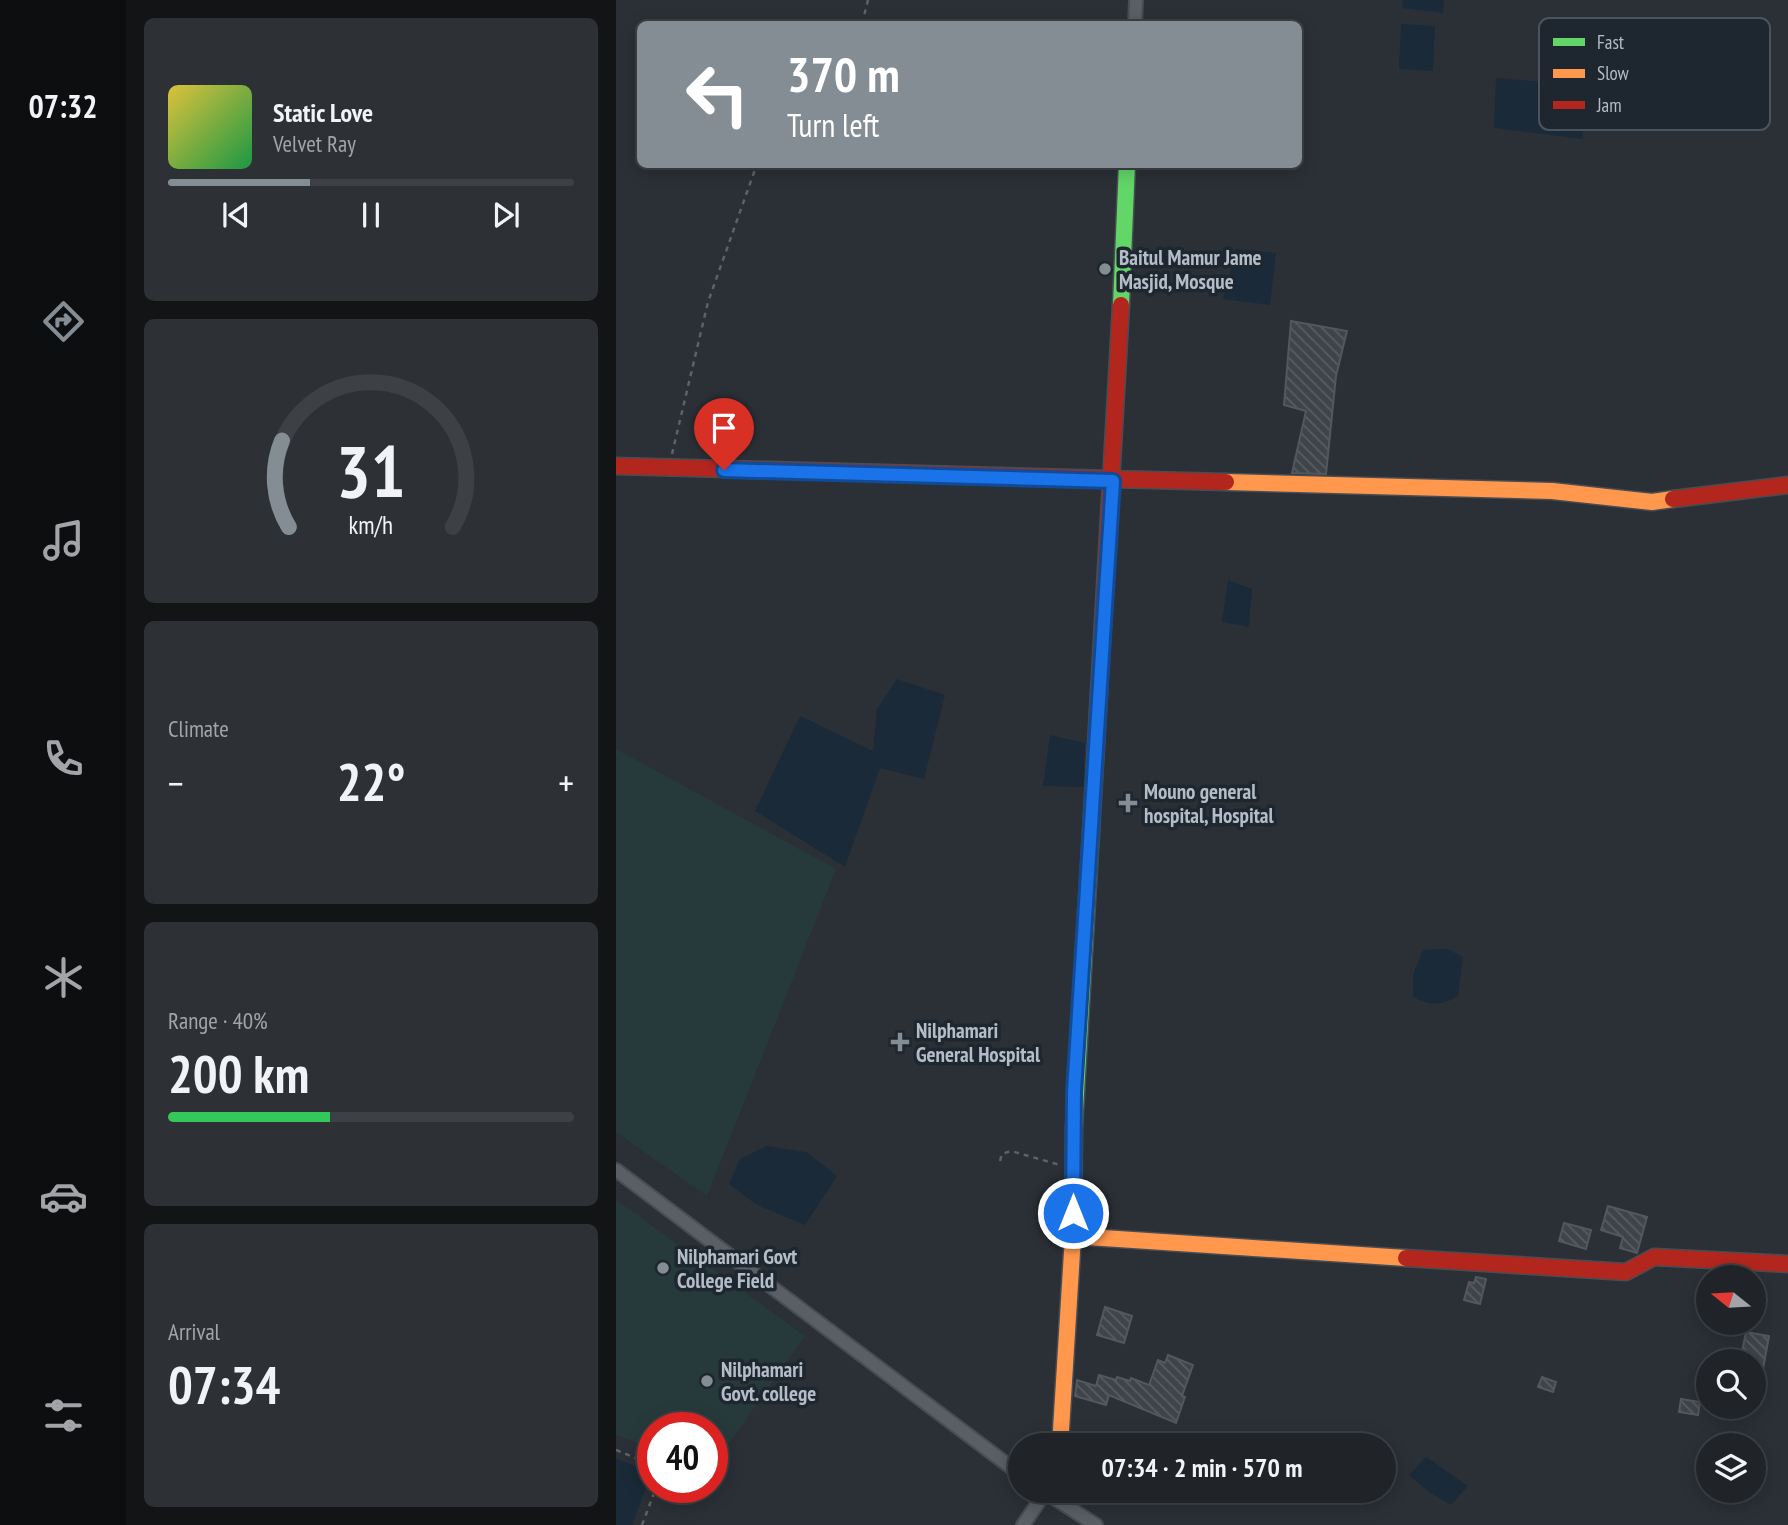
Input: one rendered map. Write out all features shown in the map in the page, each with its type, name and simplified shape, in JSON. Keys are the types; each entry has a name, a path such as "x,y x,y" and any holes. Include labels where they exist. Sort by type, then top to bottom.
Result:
{"street":[{"path":"1135,21 1136,0"},
{"path":"1061,1433 1073,1236 1074,1092 1113,481 1128,168"},
{"path":"616,466 1552,491 1652,502 1788,485"},
{"path":"616,1170 1008,1465"},
{"path":"1073,1236 1626,1272 1654,1256 1788,1265"},
{"path":"1023,1525 1037,1503"},
{"path":"1063,1503 1097,1525"}],"path":[{"path":"863,21 868,0"},
{"path":"669,468 708,303 756,168"},
{"path":"1000,1161 1002,1154 1011,1151 1074,1168"},
{"path":"616,1450 637,1459"},
{"path":"642,1525 650,1503"}],"shaded area":[{"path":"616,749 836,869 707,1196 616,1132"},
{"name":"Nilphamari Govt College Field","path":"616,1200 805,1336 728,1445 728,1412 637,1412 637,1443 616,1435"}],"water":[{"path":"1403,0 1444,0 1443,13 1402,8"},
{"path":"1401,24 1435,26 1433,71 1399,69"},
{"path":"1496,78 1539,82 1539,130 1583,130 1583,139 1494,128"},
{"path":"1236,249 1276,253 1270,305 1223,299"},
{"path":"1228,580 1252,589 1249,627 1222,622"},
{"path":"897,679 945,695 924,779 880,768 845,867 755,811 800,716 873,751 877,709"},
{"path":"1050,735 1085,743 1084,787 1043,786"},
{"path":"1447,949 1463,957 1458,996 1436,1004 1418,1000 1413,996 1413,975 1423,950"},
{"path":"766,1146 806,1152 837,1176 805,1225 757,1205 729,1184 740,1159"},
{"path":"1426,1457 1468,1486 1451,1505 1429,1492 1409,1475"},
{"path":"616,1459 637,1467 637,1503 640,1503 632,1525 616,1525"}],"building":[{"path":"1291,321 1347,331 1336,376 1326,474 1292,473 1306,411 1284,405"},
{"path":"1608,1206 1647,1217 1637,1253 1620,1248 1623,1237 1601,1230"},
{"path":"1564,1223 1591,1230 1586,1249 1559,1241"},
{"path":"1476,1277 1486,1279 1480,1304 1464,1300 1469,1282 1474,1283"},
{"path":"1105,1307 1132,1316 1124,1343 1097,1335"},
{"path":"1745,1335 1769,1336 1766,1352 1766,1349 1743,1349"},
{"path":"1168,1355 1193,1365 1176,1423 1109,1395 1106,1405 1075,1396 1077,1380 1096,1386 1099,1375 1116,1380 1117,1377 1130,1381 1131,1378 1149,1385 1158,1360 1165,1363"},
{"path":"1542,1377 1556,1382 1553,1392 1538,1387"},
{"path":"1681,1399 1696,1401 1696,1415 1679,1412"}],"traffic: fast":[{"path":"1121,305 1127,168"},
{"path":"1074,1128 1099,693"}],"traffic: slow":[{"path":"1226,482 1552,491 1652,502 1673,499"},
{"path":"1061,1433 1073,1236 1074,1128"},
{"path":"1073,1236 1406,1258"}],"traffic: jam":[{"path":"1099,693 1121,305"},
{"path":"616,466 1226,482"},
{"path":"1673,499 1788,485"},
{"path":"1406,1258 1626,1272 1654,1257 1788,1264"}],"place":[{"name":"Baitul Mamur Jame Masjid, Mosque","path":"1105,269"},
{"name":"Mouno general hospital, Hospital","path":"1128,803"},
{"name":"Nilphamari General Hospital","path":"900,1042"},
{"name":"Nilphamari Govt College Field","path":"663,1268"},
{"name":"Nilphamari Govt. college","path":"707,1381"}],"route":[{"path":"724,470 1113,481 1074,1092 1073,1213"}]}
